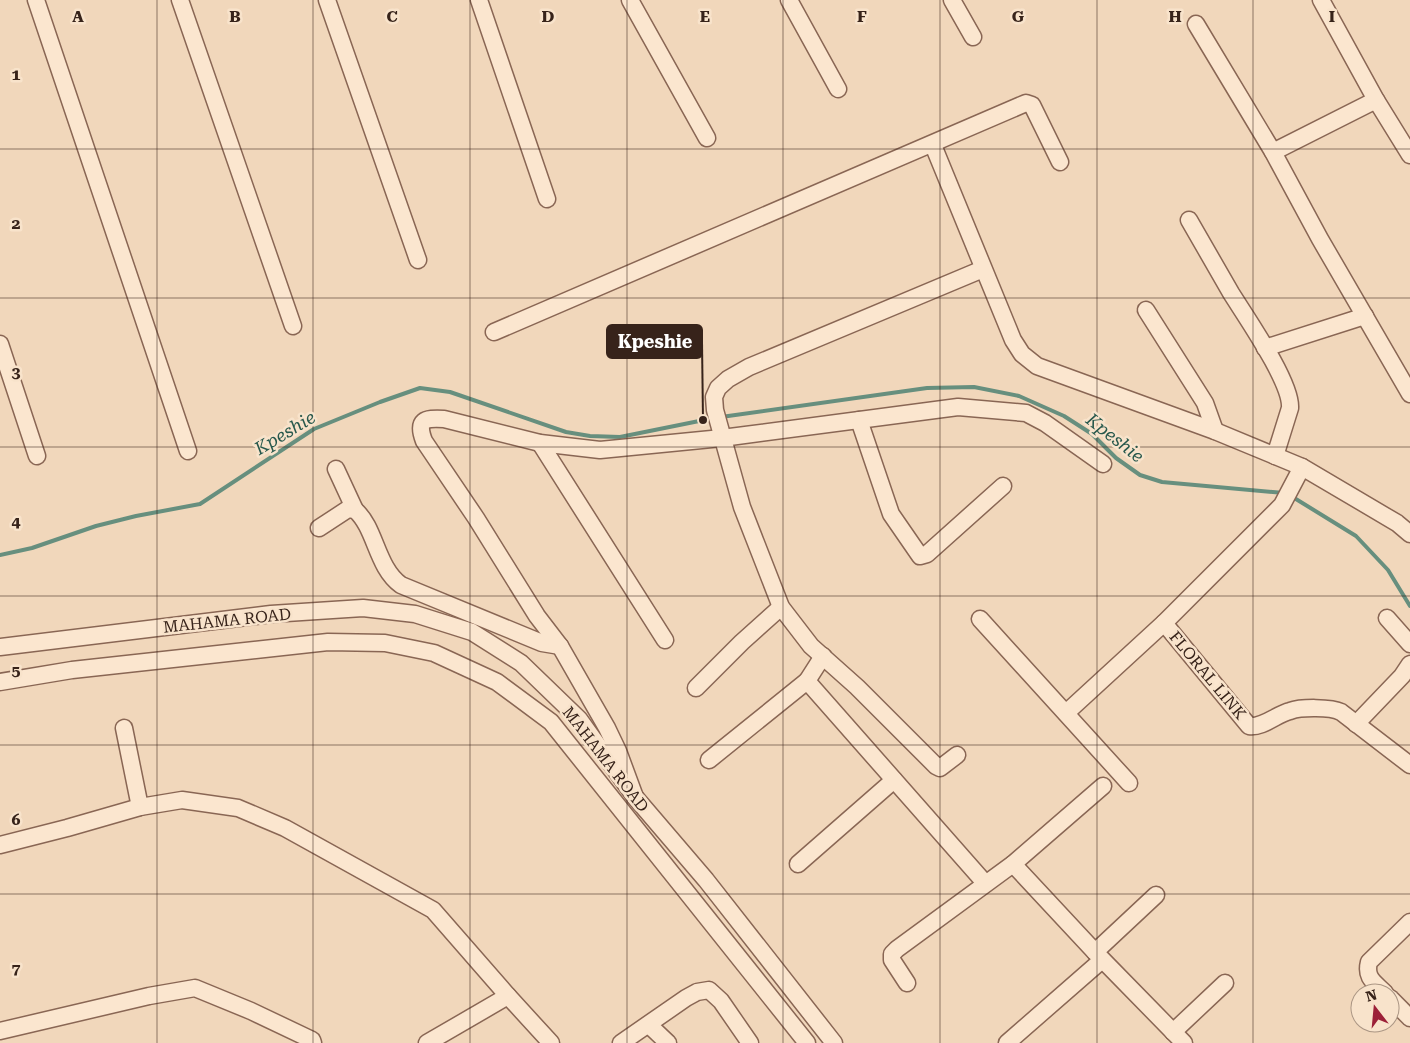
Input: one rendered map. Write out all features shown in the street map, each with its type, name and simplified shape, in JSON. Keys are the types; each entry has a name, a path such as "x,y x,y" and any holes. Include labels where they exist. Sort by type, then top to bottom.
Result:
{"street":[{"path":"36,0 188,451"},
{"path":"180,0 293,326"},
{"path":"327,0 418,260"},
{"path":"480,0 547,199"},
{"path":"630,0 707,138"},
{"path":"789,0 838,89"},
{"path":"952,0 973,36"},
{"path":"1320,0 1376,100 1410,155"},
{"path":"1196,24 1273,152 1320,239 1410,394"},
{"path":"1273,152 1376,100"},
{"path":"494,332 703,241 933,145 1026,103 1032,105 1036,111 1060,162"},
{"path":"933,145 983,269 1022,354 1037,366 1215,431 1302,467 1397,523 1410,534"},
{"path":"1189,220 1265,348 1288,391 1290,401 1288,416 1275,456"},
{"path":"956,755 940,768 936,766 857,687 811,646 781,607 742,507 720,433 714,397 718,388 728,379 749,367 983,269"},
{"path":"1146,310 1205,403 1215,431"},
{"path":"1265,348 1365,316"},
{"path":"0,344 37,456"},
{"path":"635,797 618,751 607,728 560,646 537,616 476,518 424,441 421,425 424,420 432,418 444,419 540,443 600,450 720,433 859,420 958,406 1026,413 1046,423 1103,464"},
{"path":"859,420 891,514 920,556 927,554 1003,486"},
{"path":"540,443 665,640"},
{"name":"FLORAL LINK","path":"1066,713 1164,622 1282,505 1302,467"},
{"path":"336,469 355,510 362,519 390,576 401,585 542,644 560,646"},
{"path":"319,528 348,509 355,510"},
{"path":"696,688 742,642 781,607"},
{"name":"MAHAMA ROAD","path":"0,647 271,614 363,608 415,614 472,632 521,663 579,719 635,797 706,880 834,1043"},
{"path":"1387,618 1410,644"},
{"path":"980,619 1129,783"},
{"name":"FLORAL LINK","path":"1164,622 1249,726 1258,725 1289,711 1334,709 1341,712 1410,766"},
{"name":"MAHAMA ROAD","path":"0,682 72,670 328,642 385,643 434,653 497,682 551,722 807,1043"},
{"path":"710,760 807,681 823,656"},
{"path":"1356,724 1402,676 1410,664"},
{"path":"807,681 985,883"},
{"path":"124,728 140,807"},
{"path":"798,864 894,780"},
{"path":"907,983 892,960 892,954 1013,864 1103,786"},
{"path":"0,845 140,807 182,800 238,808 285,828 433,910 551,1043"},
{"path":"1013,864 1098,956 1178,1037 1225,983"},
{"path":"1007,1043 1098,956 1156,895"},
{"path":"1375,983 1370,978 1367,970 1369,962 1410,922"},
{"path":"0,1031 149,996 195,988 250,1010 312,1040 313,1043"},
{"path":"621,1043 697,992 709,990 721,1001 750,1043"},
{"path":"427,1043 508,996"},
{"path":"1400,1008 1410,1018"},
{"path":"649,1025 668,1043"}],"waterway":[{"name":"Kpeshie","path":"721,417 927,388 974,387 1019,396 1064,416 1092,434 1116,458 1140,475 1162,482 1284,493"},
{"name":"Kpeshie","path":"0,555 32,548 96,526 136,516 200,504 314,429 420,388 450,392 566,432 590,436 620,437 714,418"},
{"name":"Kpeshie","path":"1291,496 1356,536 1388,570 1410,606"}],"place":[{"name":"Kpeshie","path":"703,420"}]}
